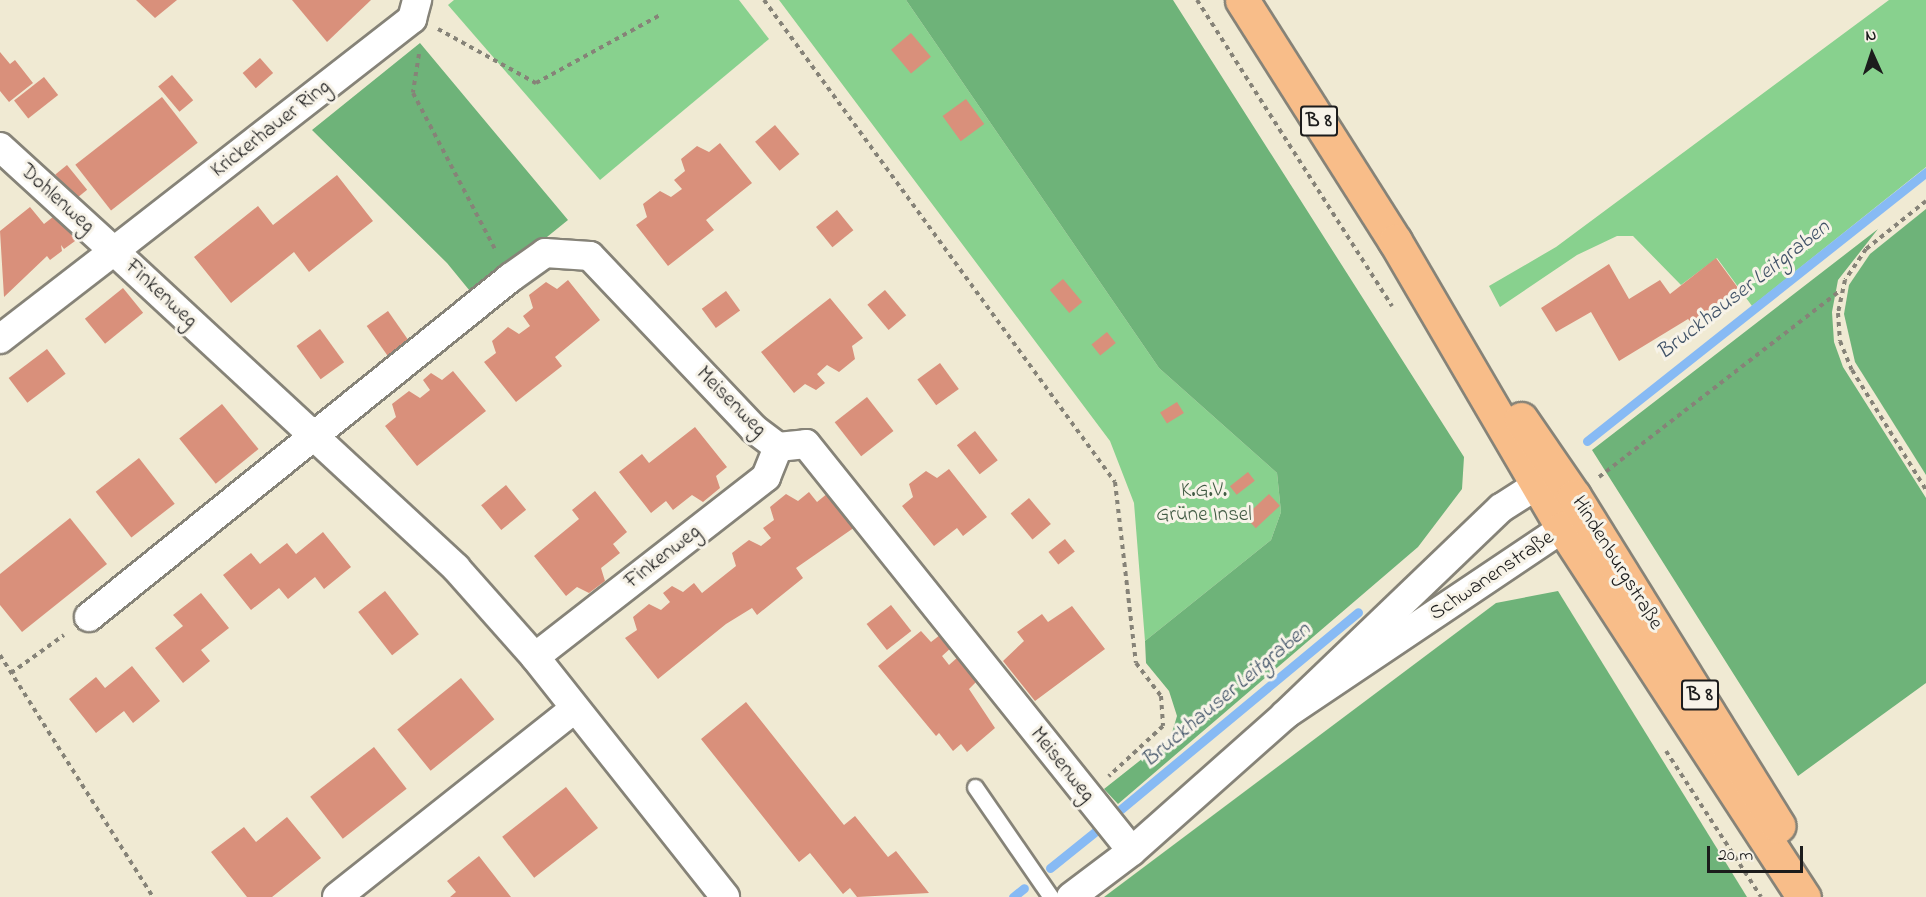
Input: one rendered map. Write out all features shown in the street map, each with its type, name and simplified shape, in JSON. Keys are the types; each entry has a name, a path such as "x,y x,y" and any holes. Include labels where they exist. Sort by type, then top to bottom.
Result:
{"main road":[{"name":"Hindenburgstraße","path":"1242,0 1395,241 1563,528 1804,897"},
{"name":"Hindenburgstraße","path":"1395,241 1574,496 1743,763 1820,897"}],"street":[{"name":"Krickerhauer Ring","path":"114,251 415,9"},
{"name":"Dohlenweg","path":"0,147 114,251"},
{"name":"Finkenweg","path":"0,339 114,251 456,568 535,657 574,709 726,897"},
{"name":"Meisenweg","path":"314,435 510,278 545,253 590,256 754,429 778,447 806,444 1132,850"},
{"path":"88,617 314,435"},
{"name":"Finkenweg","path":"535,657 766,477 778,447"},
{"path":"1537,485 1574,496"},
{"name":"Schwanenstraße","path":"1071,897 1132,850 1285,715 1501,508 1537,485"},
{"name":"Schwanenstraße","path":"1285,715 1563,528 1574,496"},
{"path":"337,897 574,709"}],"lane":[{"path":"975,787 1051,897"}],"path":[{"path":"764,0 1115,482 1136,663 1161,696 1163,726 1087,796"},
{"path":"415,9 536,83 660,15"},
{"path":"415,9 419,51 413,93 510,278"},
{"path":"1574,496 1841,291 1866,249 1926,201"},
{"path":"1841,291 1840,341 1852,370 1926,490"},
{"path":"11,673 88,617"},
{"path":"0,655 153,897"}],"green space":[{"path":"454,0 739,0 769,39 600,180 448,5"},
{"name":"K.G.V. Grüne Insel","path":"779,0 906,0 1159,368 1277,473 1281,512 1271,540 1145,641 1134,503 1110,441"},
{"path":"906,0 1173,0 1464,457 1462,489 1418,547 1118,804 1104,789 1171,736 1177,716 1169,691 1146,663 1145,641 1271,540 1281,512 1277,473 1159,368"},
{"path":"1889,0 1926,0 1926,167 1752,306 1717,258 1681,285 1633,236 1617,236 1577,255 1500,307 1489,286 1556,247"},
{"path":"420,43 568,220 474,296 447,263 312,130"},
{"path":"1926,209 1926,475 1855,362 1844,314 1849,285 1870,254"},
{"path":"1878,229 1838,280 1832,312 1834,342 1843,367 1926,498 1926,683 1798,776 1592,450"},
{"path":"1558,591 1747,897 1104,897 1496,603"}],"building":[{"path":"136,0 177,0 155,18"},
{"path":"292,0 371,0 327,42"},
{"path":"911,33 931,57 911,73 891,50"},
{"path":"0,52 10,64 15,60 33,83 9,102 0,91"},
{"path":"260,58 273,73 256,88 243,73"},
{"path":"172,75 193,100 179,112 158,87"},
{"path":"44,77 58,95 28,119 14,100"},
{"path":"162,97 198,143 111,210 75,165"},
{"path":"966,99 984,124 961,141 943,116"},
{"path":"775,125 799,154 780,171 755,142"},
{"path":"720,143 752,183 706,220 714,230 668,266 636,225 647,217 643,204 660,191 671,197 682,189 674,180 685,171 681,159 697,146 709,152"},
{"path":"67,165 87,190 75,199 55,174"},
{"path":"337,175 373,221 309,272 294,252 231,303 194,257 258,206 273,225"},
{"path":"30,207 44,224 58,213 82,236 64,249 61,245 62,251 50,260 47,256 4,297 0,231"},
{"path":"837,210 853,230 832,247 816,227"},
{"path":"1716,258 1738,288 1694,325 1688,319 1619,361 1591,312 1556,332 1541,308 1609,264 1629,299 1660,280 1670,294"},
{"path":"1063,279 1082,302 1069,313 1050,290"},
{"path":"568,280 600,320 555,357 562,366 516,402 484,362 496,353 492,341 508,327 519,334 530,326 523,316 533,308 529,295 546,282 557,289"},
{"path":"123,288 143,313 105,344 85,319"},
{"path":"885,290 906,315 889,330 867,305"},
{"path":"726,291 740,310 716,328 702,309"},
{"path":"830,298 863,338 852,346 855,359 839,372 827,365 817,374 825,383 816,390 805,384 794,393 761,352"},
{"path":"388,311 412,345 391,360 367,326"},
{"path":"320,329 344,362 321,379 297,346"},
{"path":"1107,332 1116,343 1100,355 1091,345"},
{"path":"47,349 66,374 27,403 9,378"},
{"path":"940,363 959,389 936,405 917,379"},
{"path":"453,371 486,411 417,466 385,426 396,417 392,404 409,391 420,398 430,390 423,380 431,373 442,380"},
{"path":"867,397 893,431 861,456 835,422"},
{"path":"1177,402 1184,413 1167,424 1160,413"},
{"path":"222,404 259,449 216,484 179,439"},
{"path":"695,427 727,467 716,476 720,488 703,502 692,495 673,510 666,501 651,513 619,472 642,454 649,463"},
{"path":"975,431 998,460 980,474 957,445"},
{"path":"139,458 175,504 131,538 96,492"},
{"path":"949,469 987,517 963,536 957,528 934,546 902,506 913,497 909,484 926,471 937,478"},
{"path":"1248,472 1255,481 1237,495 1230,486"},
{"path":"506,485 526,510 501,530 481,505"},
{"path":"595,491 627,532 613,544 620,553 601,568 605,581 589,593 577,587 566,596 534,556 579,519 572,510"},
{"path":"809,492 817,502 828,493 855,527 796,568 803,578 757,615 752,608 726,624 658,679 625,638 637,630 633,617 649,604 661,610 670,602 663,593 672,586 683,592 694,583 702,593 736,566 732,553 749,540 761,546 771,538 763,528 774,520 770,507 786,494 798,501"},
{"path":"1269,494 1280,506 1256,528 1245,517"},
{"path":"1029,498 1051,524 1032,539 1011,513"},
{"path":"70,518 107,564 22,632 0,605 0,574"},
{"path":"323,532 351,567 324,589 315,577 288,599 279,588 251,610 223,575 251,553 260,564 287,543 296,554"},
{"path":"1065,539 1075,552 1058,565 1048,552"},
{"path":"385,591 419,634 392,655 358,612"},
{"path":"201,593 229,628 201,650 210,661 183,683 155,648 183,626 173,615"},
{"path":"891,605 911,631 887,650 867,624"},
{"path":"1072,606 1105,649 1035,701 1003,661 1024,641 1017,632 1042,614 1048,622"},
{"path":"921,631 931,642 940,635 952,647 942,656 949,665 958,657 978,680 969,689 995,728 967,752 961,744 953,751 939,733 936,736 878,666"},
{"path":"132,666 160,701 133,723 124,711 96,733 69,699 96,677 105,688"},
{"path":"461,678 494,719 431,771 397,730"},
{"path":"746,702 844,825 855,816 888,857 896,851 929,893 857,897 850,888 843,894 810,853 799,862 701,739"},
{"path":"374,747 407,789 343,839 310,797"},
{"path":"566,787 598,828 534,878 502,837"},
{"path":"287,817 321,858 272,897 247,897 211,852 244,827 256,842"},
{"path":"479,856 511,897 450,897 456,892 447,881"}],"waterway":[{"name":"Bruckhauser Leitgraben","path":"1587,441 1926,172"},
{"name":"Bruckhauser Leitgraben","path":"1121,809 1358,612"},
{"name":"Bruckhauser Leitgraben","path":"1050,868 1101,827"},
{"name":"Bruckhauser Leitgraben","path":"1013,897 1024,888"}]}
